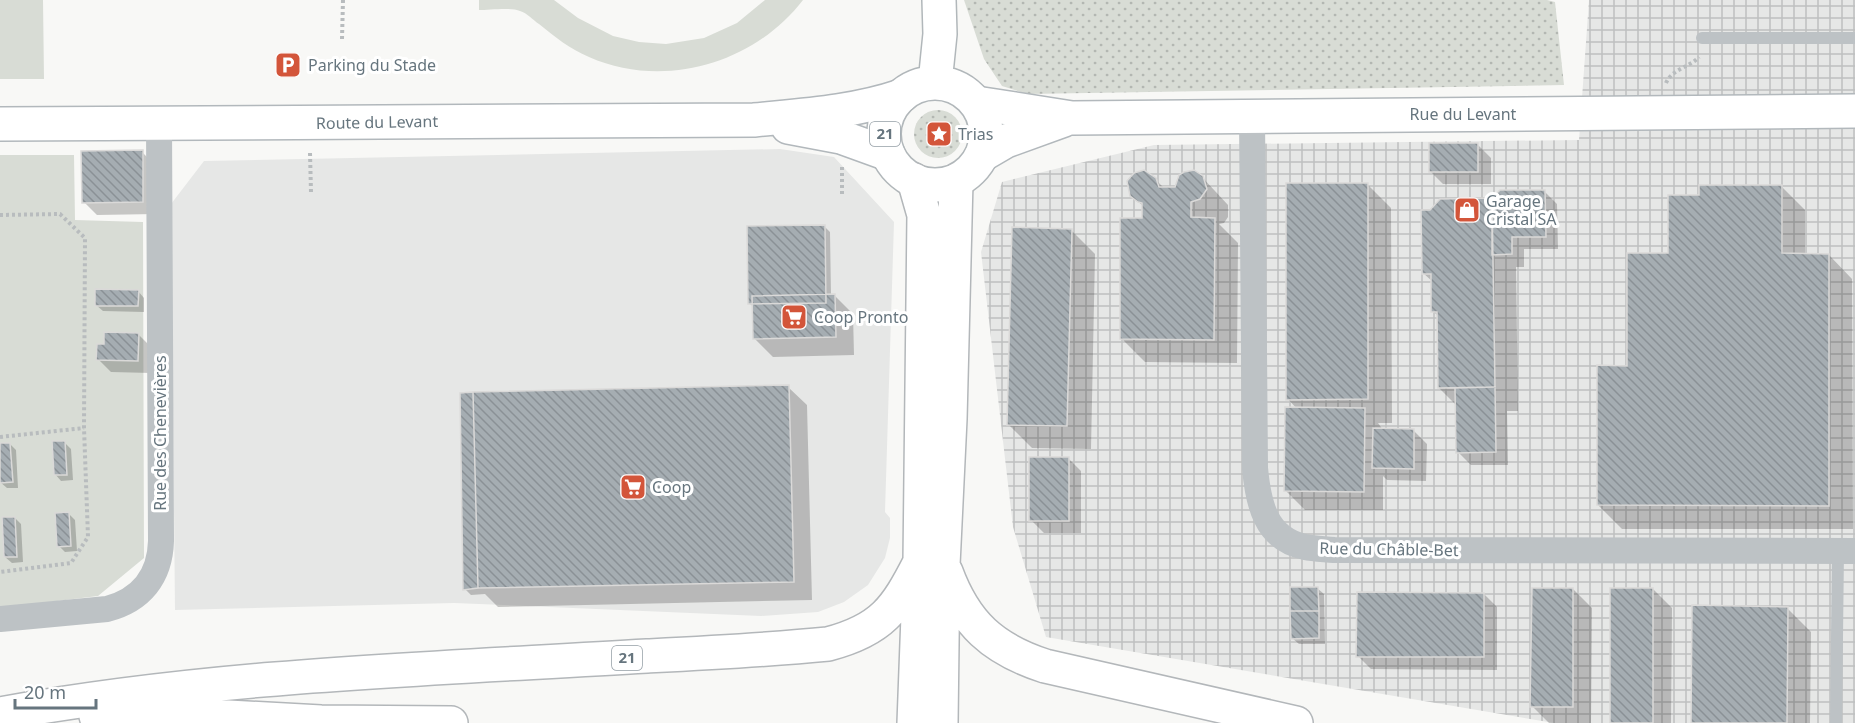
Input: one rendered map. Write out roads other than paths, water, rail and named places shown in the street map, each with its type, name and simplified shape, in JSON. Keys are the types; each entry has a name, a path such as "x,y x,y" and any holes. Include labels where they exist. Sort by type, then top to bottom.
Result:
{"main road":[{"path":"935,83 940,34 939,0"},
{"path":"902,96 917,87 935,83 953,87 976,104 986,127 986,142 982,156 974,168 956,181 935,185 914,180"},
{"name":"Route du Levant","path":"0,124 754,120 842,111 875,105 902,96"},
{"name":"21","path":"902,96 895,103 887,119 885,136 888,154 903,174 914,180 924,215 932,564"},
{"name":"Rue du Levant","path":"976,104 1072,118 1855,111"},
{"name":"Rue du Levant","path":"982,156 1006,141 1072,118"},
{"name":"Route du Levant","path":"754,120 841,137 888,154"},
{"name":"21","path":"0,714 88,699 203,685 296,677 828,644 849,638 883,618 932,564 950,419 956,181"},
{"path":"914,723 928,687 932,564"},
{"path":"932,564 976,625 990,639 1014,655 1046,666 1296,723"},
{"path":"928,687 941,723"},
{"path":"0,722 92,716 140,716 228,717 326,722 451,723"}],"street":[{"name":"Rue du Châble-Bet","path":"1252,117 1256,479 1260,505 1267,520 1289,542 1306,548 1334,550 1847,551"},
{"name":"Rue des Chenevières","path":"0,619 120,606 139,594 157,568 161,548 159,123"}],"lane":[{"path":"1702,38 1855,38"},
{"path":"1836,723 1847,551"}],"place":[{"name":"Parking du Stade","path":"288,65"},
{"name":"Trias","path":"939,134"},
{"name":"Garage Cristal SA","path":"1467,210"},
{"name":"Coop Pronto","path":"794,317"},
{"name":"Coop","path":"633,487"}]}
